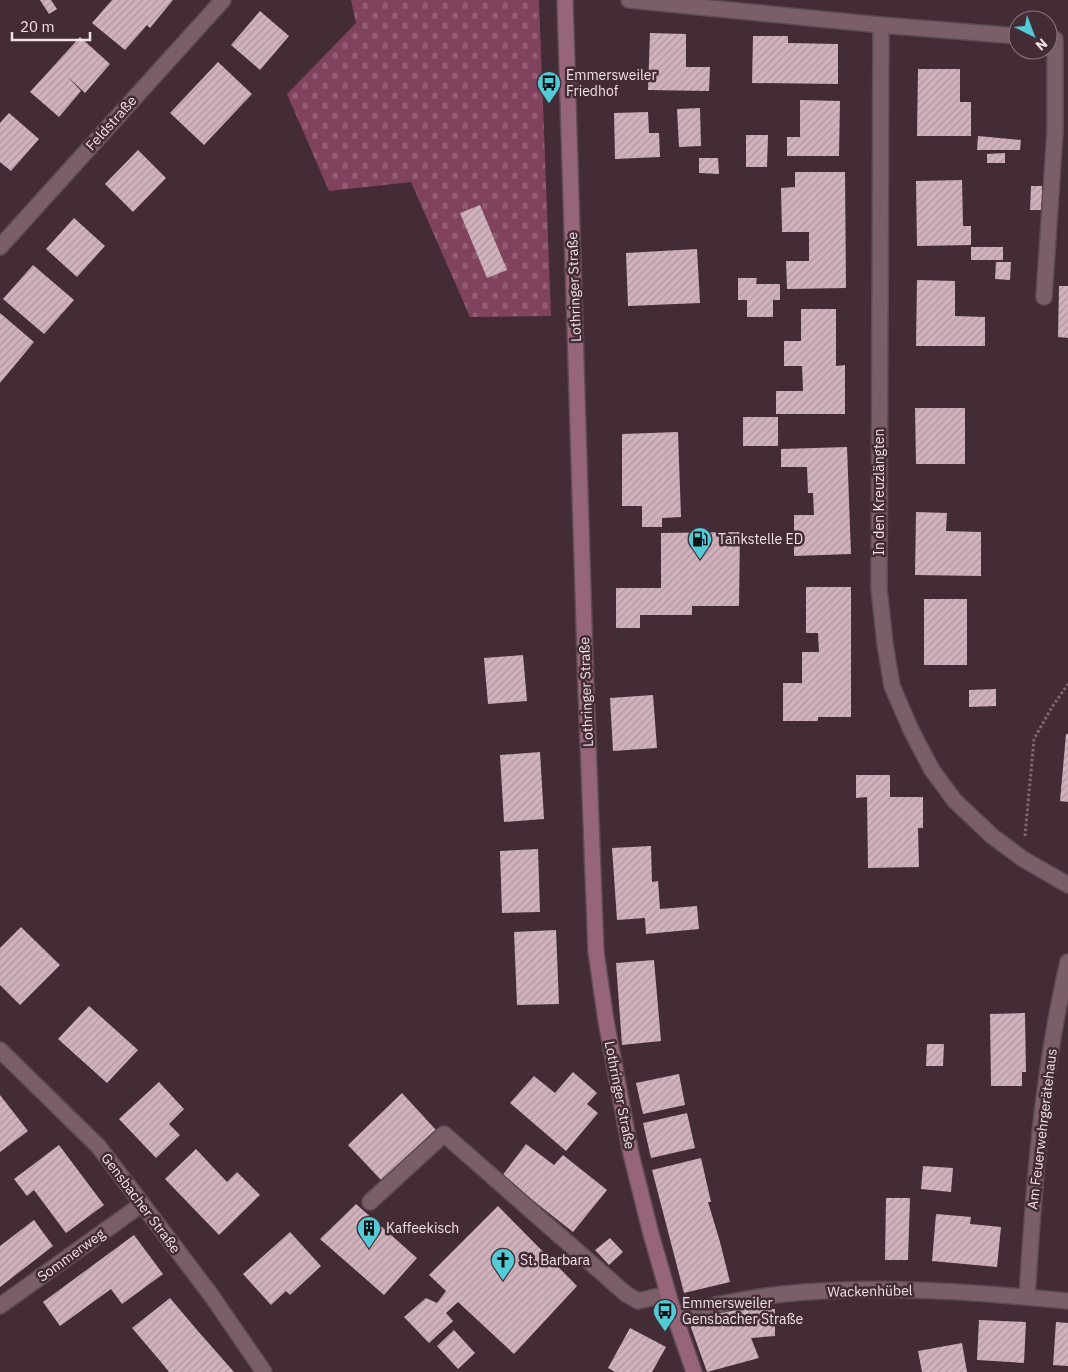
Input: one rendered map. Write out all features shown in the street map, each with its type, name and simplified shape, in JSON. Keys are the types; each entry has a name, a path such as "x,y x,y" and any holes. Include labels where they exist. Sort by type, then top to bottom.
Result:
{"main road":[{"name":"Lothringer Straße","path":"565,0 596,952 606,1021 631,1154 650,1234 694,1372"}],"street":[{"name":"Feldstraße","path":"0,247 222,0"},
{"path":"628,0 881,25 1008,35"},
{"name":"In den Kreuzlängten","path":"881,25 879,588 884,644 892,686 911,730 932,770 955,801 992,836 1023,859 1068,885"},
{"path":"1044,296 1062,133 1058,58"},
{"name":"Am Feuerwehrgerätehaus","path":"1027,1298 1034,1186 1045,1088 1068,962"},
{"name":"Gensbacher Straße","path":"0,1050 99,1147 211,1295 264,1372"},
{"path":"370,1202 444,1134 626,1294 638,1301 668,1294"},
{"name":"Sommerweg","path":"0,1306 142,1204"},
{"name":"Wackenhübel","path":"674,1314 740,1299 785,1294 900,1289 1068,1302"}],"path":[{"path":"1023,859 1034,740 1052,706 1068,684"}],"green space":[{"path":"351,0 539,0 551,316 470,317 411,182 329,191 287,94 356,23"}],"building":[{"path":"40,0 51,0 57,9 49,14"},
{"path":"112,0 173,0 150,28 147,25 125,50 92,23"},
{"path":"260,11 289,36 260,70 231,45"},
{"path":"650,33 686,34 686,67 710,67 709,91 648,90"},
{"path":"753,36 788,36 788,43 838,44 838,84 752,83"},
{"path":"80,37 110,64 85,93 67,76 81,91 59,117 30,92"},
{"path":"218,62 252,94 204,145 170,113"},
{"path":"918,69 960,69 960,102 971,102 971,136 917,136"},
{"path":"800,100 840,101 839,156 787,156 787,137 800,137"},
{"path":"700,108 701,146 679,147 677,109"},
{"path":"648,112 649,133 659,133 660,157 615,159 614,113"},
{"path":"9,113 39,139 11,171 0,162 0,123"},
{"path":"746,135 768,135 767,167 746,167"},
{"path":"978,136 1021,140 1020,150 977,150"},
{"path":"138,150 166,178 133,212 105,184"},
{"path":"1005,153 1005,163 987,163 987,154"},
{"path":"699,158 718,158 719,174 699,173"},
{"path":"795,172 845,172 846,288 787,289 786,261 809,261 809,232 782,232 781,188 795,187"},
{"path":"962,180 963,226 971,226 971,245 917,246 916,181"},
{"path":"1031,186 1042,186 1042,210 1030,210"},
{"path":"480,205 507,270 487,278 460,213"},
{"path":"74,218 105,246 77,277 46,249"},
{"path":"971,247 1003,247 1003,260 971,260"},
{"path":"697,249 700,303 628,306 626,253"},
{"path":"996,262 1011,262 1010,280 995,279"},
{"path":"33,265 74,300 44,334 3,299"},
{"path":"738,278 757,278 756,284 780,284 780,300 773,300 773,317 747,317 747,300 738,300"},
{"path":"917,280 955,281 955,316 985,317 985,346 916,346"},
{"path":"1059,286 1068,286 1068,338 1058,337"},
{"path":"801,309 836,309 836,366 845,365 845,414 776,414 776,391 803,391 802,366 784,366 784,341 801,341"},
{"path":"0,313 34,342 0,383"},
{"path":"915,408 965,408 965,464 916,464"},
{"path":"743,417 778,417 778,446 743,446"},
{"path":"678,432 681,517 662,518 662,527 642,527 642,506 622,506 622,434"},
{"path":"847,447 851,554 794,556 794,515 814,515 813,493 808,493 807,467 781,467 781,449"},
{"path":"916,512 947,513 946,531 981,532 981,576 915,575"},
{"name":"Tankstelle ED","path":"740,532 739,606 692,606 692,615 640,615 640,628 616,628 616,588 661,588 661,533"},
{"path":"806,587 851,587 851,717 818,717 818,721 783,721 783,683 802,683 802,652 819,652 818,633 806,633"},
{"path":"924,599 967,599 967,665 924,665"},
{"path":"523,655 527,701 488,704 484,658"},
{"path":"996,689 996,706 969,707 969,690"},
{"path":"653,695 657,748 613,751 610,698"},
{"path":"1066,734 1068,734 1068,802 1060,801"},
{"path":"540,752 544,819 504,822 500,755"},
{"path":"856,775 890,775 890,797 923,797 923,828 918,828 919,867 868,868 867,797 856,798"},
{"path":"651,846 652,882 658,881 660,909 697,906 699,929 646,934 645,918 617,920 612,848"},
{"path":"538,849 540,912 502,913 500,851"},
{"path":"21,927 60,965 20,1005 0,985 0,948"},
{"path":"556,930 559,1004 517,1005 514,932"},
{"path":"654,960 661,1041 622,1045 616,963"},
{"path":"89,1006 138,1050 107,1083 58,1039"},
{"path":"1025,1013 1026,1072 1022,1072 1022,1086 991,1086 990,1014"},
{"path":"927,1044 944,1044 943,1066 926,1066"},
{"path":"573,1072 597,1093 587,1104 598,1113 566,1151 510,1103 534,1076 555,1093"},
{"path":"679,1074 685,1105 643,1114 636,1083"},
{"path":"159,1082 184,1109 169,1124 180,1135 156,1158 119,1119"},
{"path":"402,1093 436,1130 382,1181 348,1145"},
{"path":"0,1095 28,1131 0,1152"},
{"path":"687,1113 695,1148 651,1158 643,1123"},
{"path":"526,1144 554,1165 563,1155 607,1190 573,1232 502,1176"},
{"path":"59,1145 104,1205 66,1233 34,1190 27,1196 14,1179"},
{"path":"196,1149 227,1182 237,1172 260,1195 219,1235 165,1179"},
{"path":"701,1158 711,1202 708,1202 730,1282 684,1293 652,1170"},
{"path":"923,1166 953,1168 951,1192 921,1189"},
{"path":"886,1198 910,1198 908,1260 885,1260"},
{"name":"Kaffeekisch","path":"356,1204 417,1258 384,1295 320,1239"},
{"name":"St. Barbara","path":"498,1206 577,1286 514,1354 458,1302 446,1313 453,1321 429,1343 404,1317 426,1298 437,1303 446,1291 429,1275"},
{"path":"936,1214 971,1217 970,1224 1001,1227 997,1267 932,1261"},
{"path":"34,1220 53,1246 0,1287 0,1246"},
{"path":"290,1232 321,1266 290,1295 286,1291 271,1305 243,1274"},
{"path":"134,1235 163,1274 122,1304 111,1289 60,1326 43,1302"},
{"path":"610,1238 623,1252 609,1265 595,1250"},
{"path":"170,1298 234,1372 169,1372 132,1328"},
{"path":"725,1308 775,1309 775,1336 751,1338 759,1358 707,1372 689,1322"},
{"path":"979,1320 1026,1322 1024,1363 977,1360"},
{"path":"1056,1322 1068,1323 1068,1366 1053,1365"},
{"path":"630,1328 666,1347 652,1372 615,1372 608,1368"},
{"path":"454,1330 475,1353 458,1369 437,1346"},
{"path":"962,1343 967,1372 922,1372 918,1351"}],"place":[{"name":"Emmersweiler Friedhof","path":"549,104"},
{"name":"Tankstelle ED","path":"700,560"},
{"name":"Kaffeekisch","path":"369,1249"},
{"name":"St. Barbara","path":"503,1281"},
{"name":"Emmersweiler Gensbacher Straße","path":"665,1332"}]}
